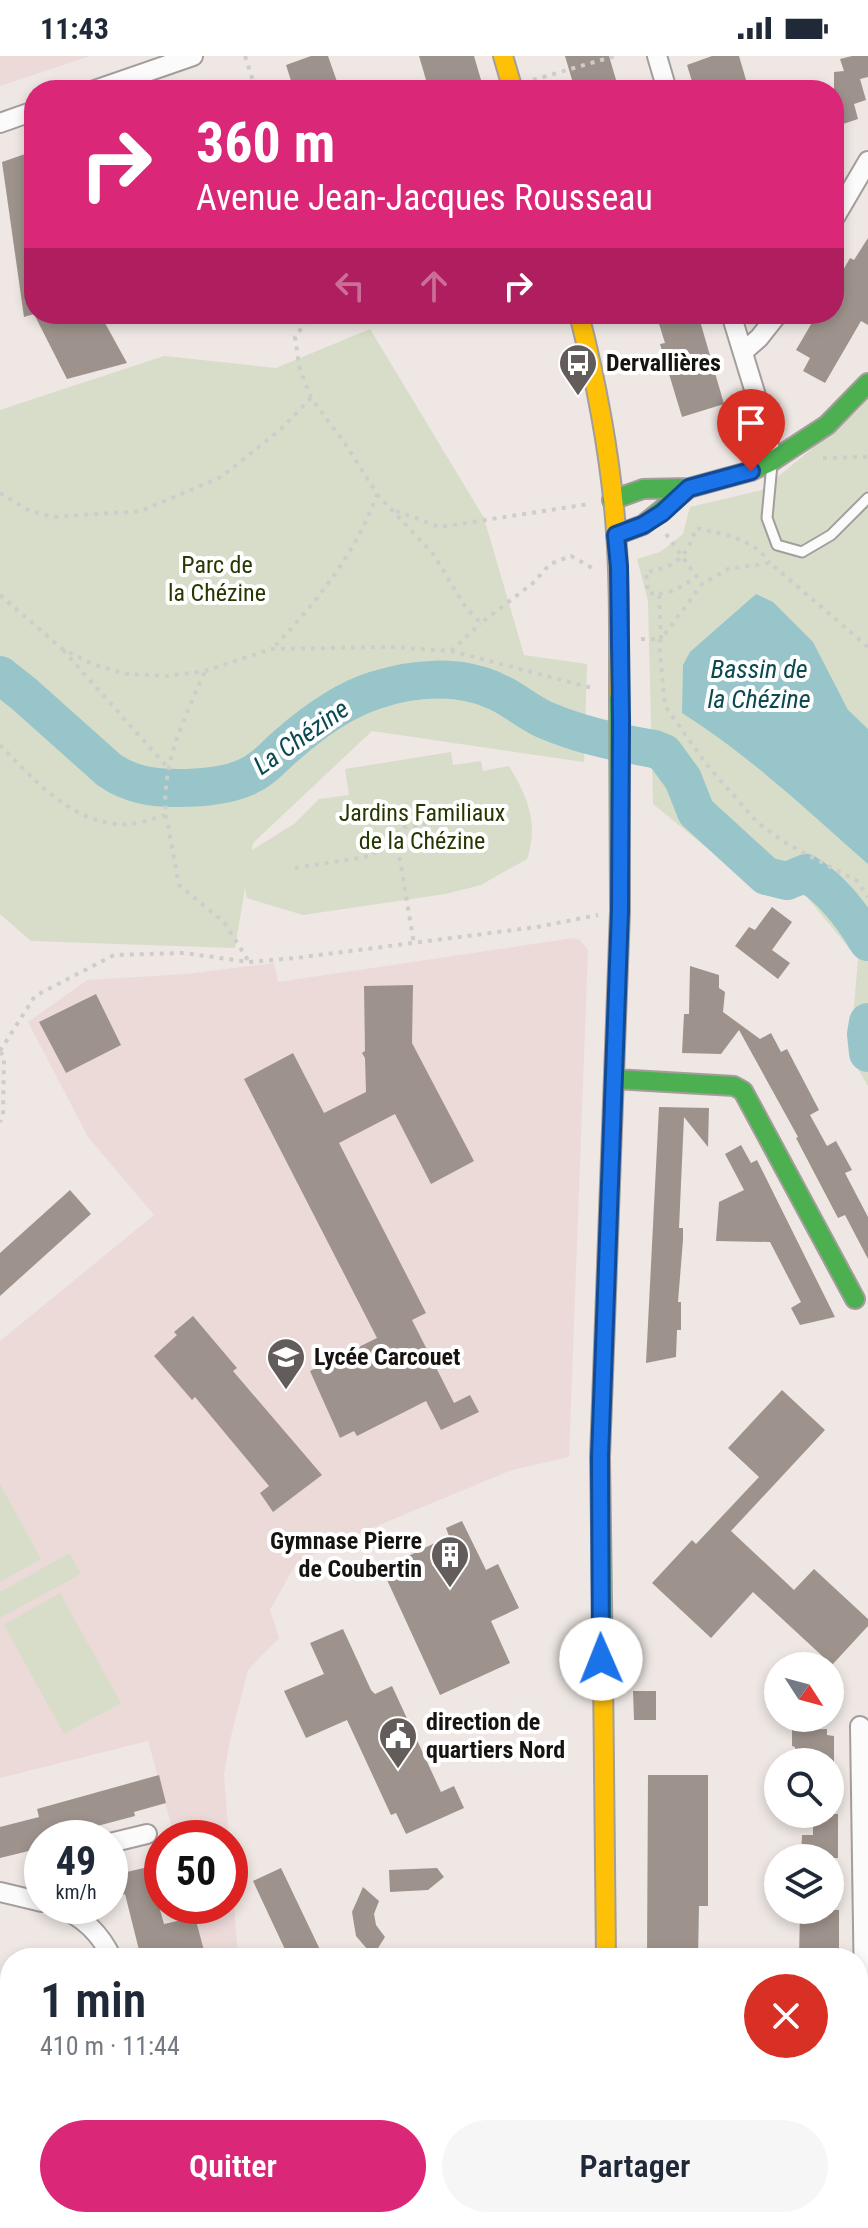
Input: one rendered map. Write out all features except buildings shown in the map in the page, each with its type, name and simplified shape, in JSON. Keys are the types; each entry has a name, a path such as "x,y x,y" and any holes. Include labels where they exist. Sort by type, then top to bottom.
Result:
{"main road":[{"path":"503,56 510,80"},
{"path":"581,324 603,420 619,567 620,911 600,1457 606,1948"},
{"path":"612,500 643,489 689,488 735,476 772,461 827,425 868,383"},
{"path":"616,535 643,525 662,513 689,488"},
{"path":"615,1079 734,1086 743,1091 855,1299"}],"street":[{"path":"124,80 193,56"},
{"path":"657,56 664,80"},
{"path":"0,123 24,115"},
{"path":"844,202 868,161"},
{"path":"734,324 765,425 772,461"},
{"path":"743,352 770,324"},
{"path":"860,1726 863,1948"},
{"path":"0,1892 24,1898"},
{"path":"88,1924 106,1948"}],"lane":[{"path":"772,461 767,518 777,545 802,552 831,535 868,498"}],"path":[{"path":"245,56 253,80"},
{"path":"538,80 615,56"},
{"path":"305,324 295,337 299,366 311,398 377,494 434,555 466,608 481,623"},
{"path":"0,493 30,511 53,517 141,511 221,477 280,430 311,398"},
{"path":"819,458 868,457"},
{"path":"271,649 305,614 338,567 367,523 377,494"},
{"path":"392,509 440,527 589,504"},
{"path":"697,577 673,591 648,593 646,572 667,568 681,557 691,543 696,528 730,535 761,549 770,563 868,647"},
{"path":"665,532 702,584"},
{"path":"451,651 481,623 533,583 550,564 571,556 594,569"},
{"path":"770,563 728,569 702,584 661,639 665,706 707,765 758,823 787,844 857,881 868,897"},
{"path":"659,594 661,639"},
{"path":"0,595 61,648 168,768"},
{"path":"61,648 92,664 127,674 168,676 205,671 271,649 392,647 451,651 596,690 596,674"},
{"path":"205,671 176,740 168,768 166,815 179,885 224,922 249,962"},
{"path":"0,745 64,804 93,818 129,824 166,815"},
{"path":"295,868 371,856 404,827 491,813"},
{"path":"390,841 398,848 414,944"},
{"path":"0,1122 3,1115 4,1056 0,1051 35,996 114,955 184,953 249,962 414,944 537,927 620,911"}],"shaded area":[{"path":"0,56 90,56 0,86"},
{"name":"Lycée Carcouet","path":"573,938 580,940 588,950 569,1457 512,1470 297,1562 270,1610 279,1638 248,1670 224,1775 228,1820 170,1820 148,1741 0,1778 0,1341 154,1215 88,1137 28,1022 87,980 186,974 274,963 278,982"},
{"path":"197,1924 235,1924 237,1948 203,1948"}],"green space":[{"name":"Parc de la Chézine","path":"370,329 484,518 524,655 587,664 584,762 372,731 253,843 252,850 294,824 319,799 349,795 345,769 451,752 453,765 481,761 483,771 509,766 530,811 532,834 527,859 481,885 445,894 303,915 247,898 245,888 235,948 31,941 0,914 0,410 164,356 276,368"},
{"path":"868,397 868,1086 850,1055 858,959 806,896 756,888 653,804 648,601 637,559 660,552 683,534 690,507 762,490 856,412"},
{"path":"0,1484 41,1559 0,1582"},
{"path":"69,1553 81,1574 0,1618 0,1592"},
{"path":"60,1593 121,1703 64,1734 4,1625"}],"water":[{"name":"Bassin de la Chézine","path":"756,594 773,602 813,642 848,710 868,729 868,864 755,766 682,713 683,665 690,652"}],"waterway":[{"name":"La Chézine","path":"0,675 109,770 134,782 168,788 220,785 250,775 329,713 376,690 436,680 481,686 557,725 664,753 683,779 696,812 766,876 787,881 806,873 816,880 841,904 868,942"},
{"name":"La Chézine","path":"868,1022 868,1053"}],"traffic: fast":[{"path":"612,500 643,489 689,488 751,471 827,425 868,383"},
{"path":"616,535 643,525 689,488"},
{"path":"603,1671 600,1457 620,911 619,694"},
{"path":"615,1079 734,1086 743,1091 855,1299"}],"traffic: slow":[{"path":"503,56 510,80"},
{"path":"581,324 601,415 617,540 619,694"},
{"path":"603,1671 606,1948"}],"place":[{"name":"Dervallières","path":"578,397"},
{"name":"Lycée Carcouet","path":"286,1391"},
{"name":"Gymnase Pierre de Coubertin","path":"450,1589"},
{"name":"direction de quartiers Nord","path":"398,1770"}],"route":[{"path":"601,1659 600,1457 620,911 621,721 616,535 643,525 662,513 689,488 751,471"}],"park label":[{"name":"Jardins Familiaux de la Chézine","path":"422,827"}]}
